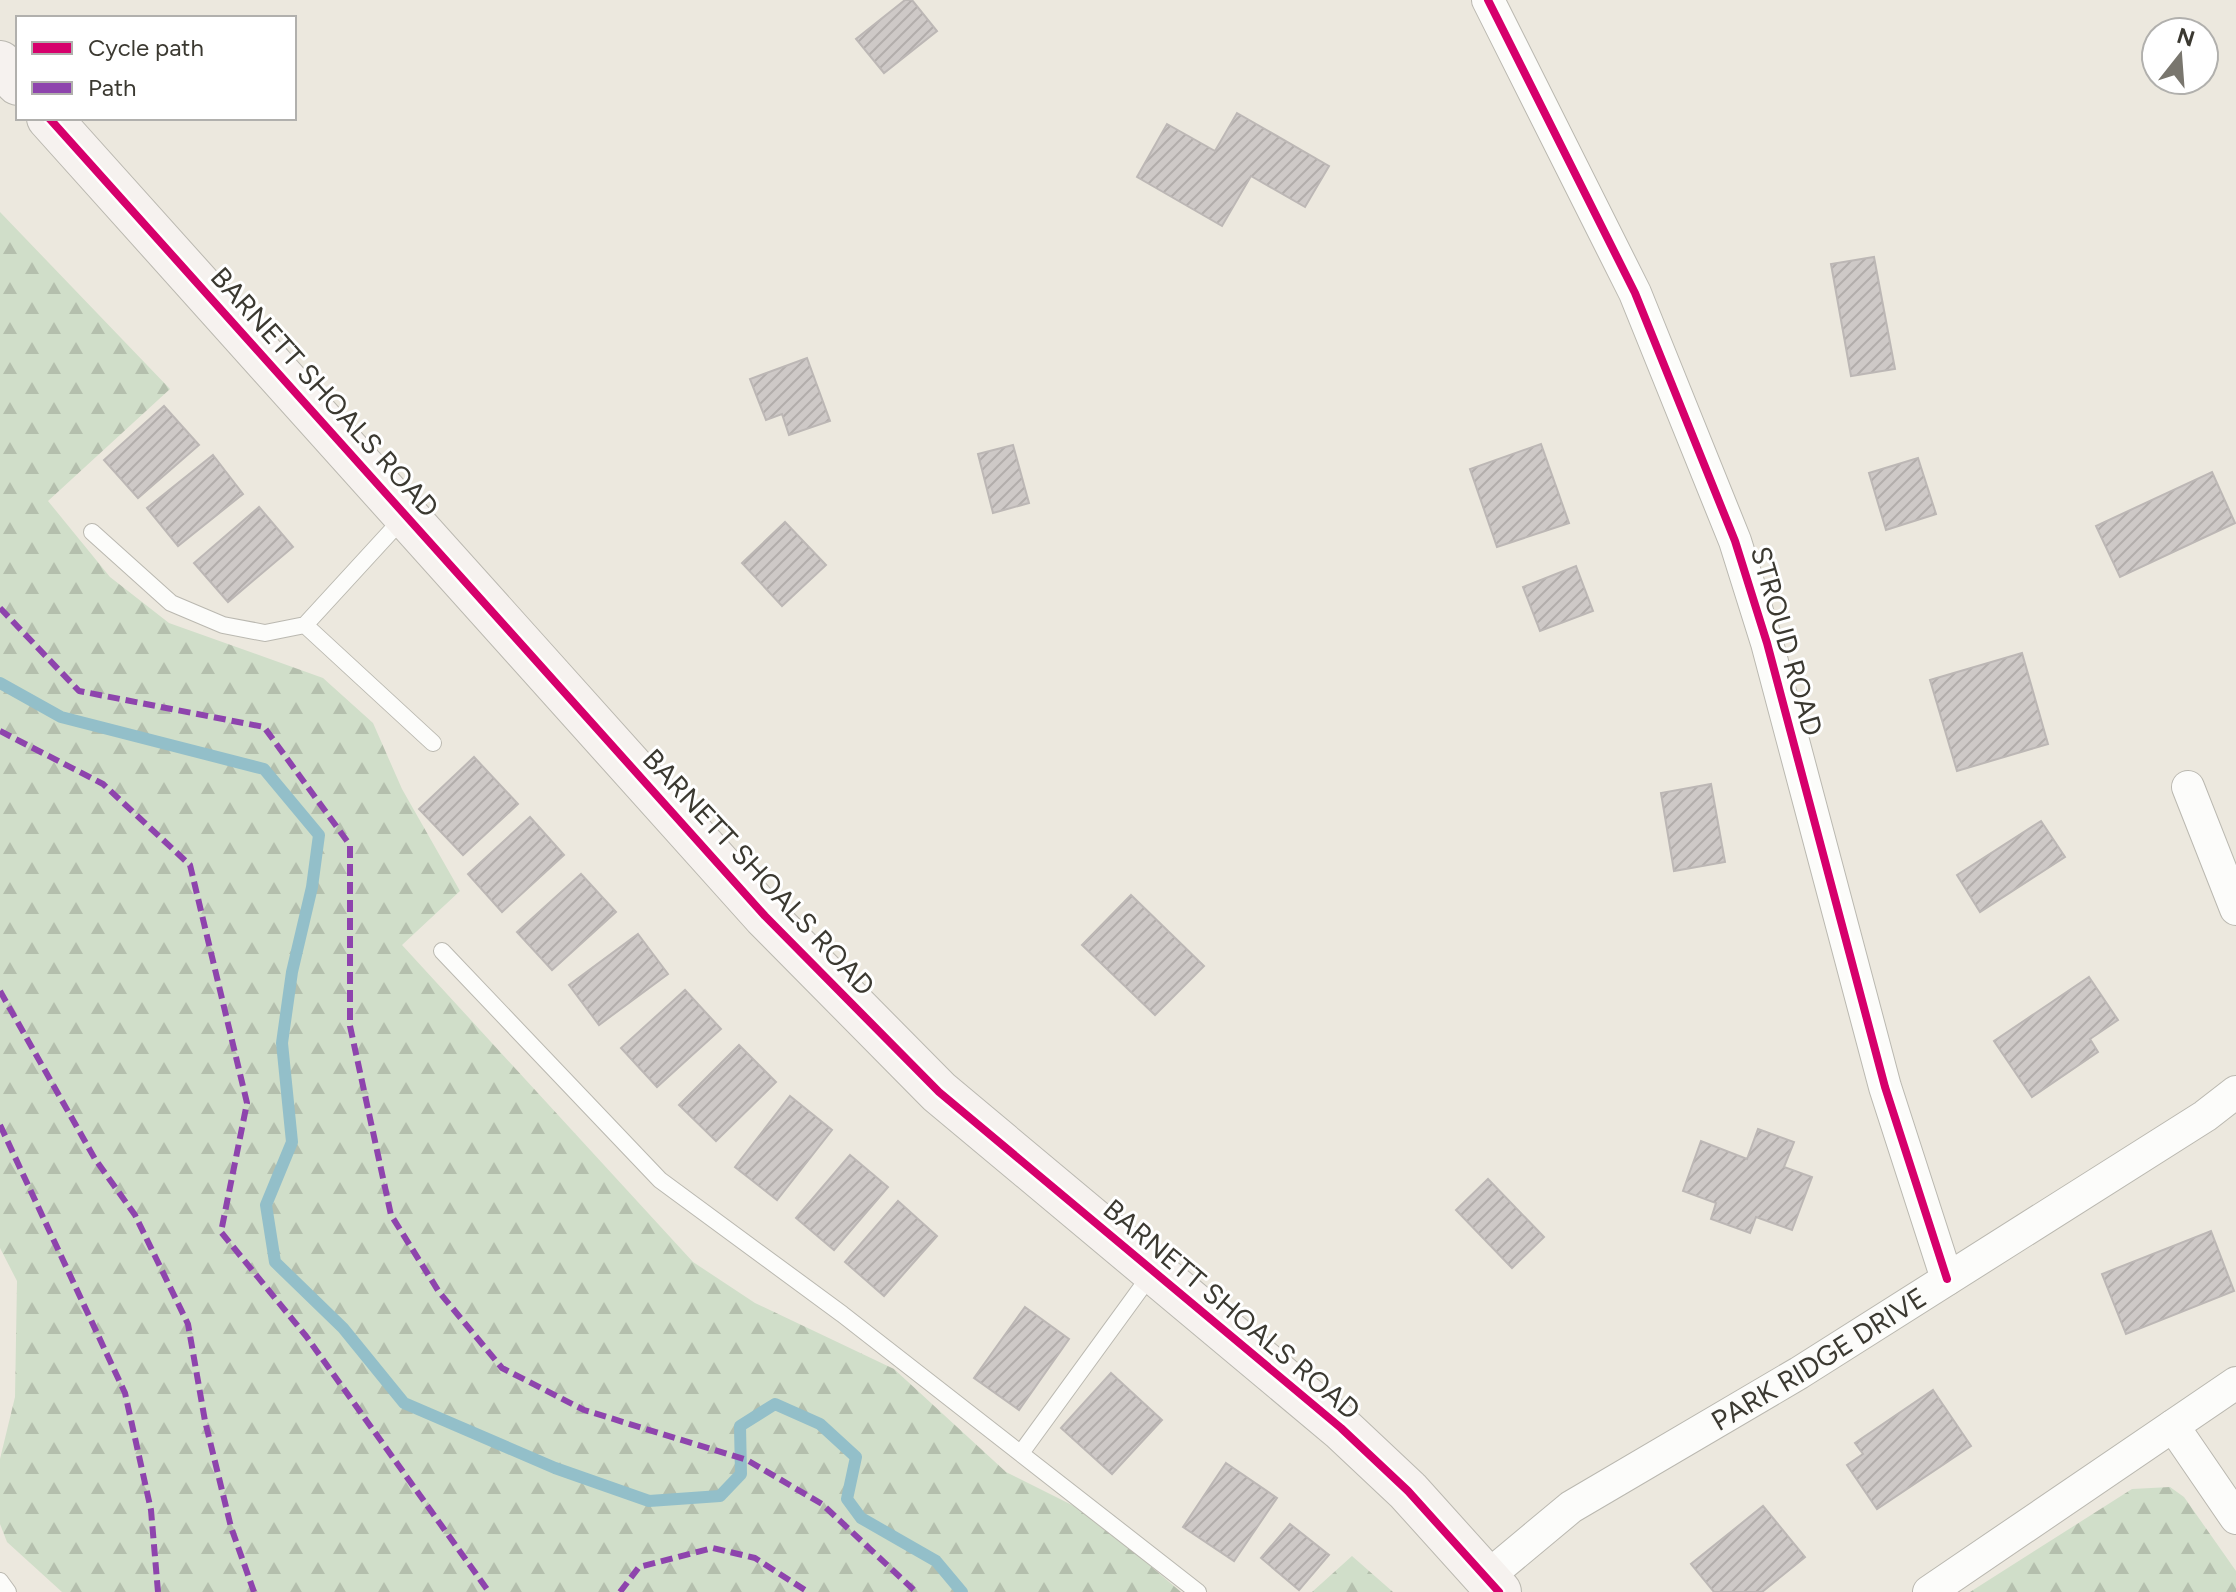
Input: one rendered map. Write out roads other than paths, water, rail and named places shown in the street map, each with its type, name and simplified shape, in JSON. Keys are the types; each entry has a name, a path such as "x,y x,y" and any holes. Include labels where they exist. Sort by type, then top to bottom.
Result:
{"main road":[{"path":"0,63 16,81"},
{"name":"BARNETT SHOALS ROAD","path":"51,120 765,916 858,1013 939,1092 1341,1428 1408,1491 1493,1584"}],"street":[{"name":"STROUD ROAD","path":"1488,0 1635,293 1735,541 1767,643 1885,1087 1947,1279"},
{"path":"2188,787 2236,909"},
{"name":"PARK RIDGE DRIVE","path":"1493,1584 1571,1507 1759,1397 2205,1116 2236,1092"},
{"path":"1929,1592 2236,1383"},
{"path":"2173,1426 2236,1518"}],"lane":[{"path":"92,532 171,603 223,625 265,633 305,625 406,515"},
{"path":"305,625 433,743"},
{"path":"442,951 660,1180 1021,1453 1198,1592"},
{"path":"1021,1453 1153,1272"},
{"path":"0,1581 8,1592"}],"waterway":[{"path":"0,683 61,717 264,769 319,835 312,887 292,972 282,1043 292,1142 266,1205 275,1262 343,1328 404,1403 555,1468 649,1501 720,1496 741,1474 740,1426 775,1404 820,1424 856,1457 847,1499 861,1518 936,1561 962,1592"}]}
